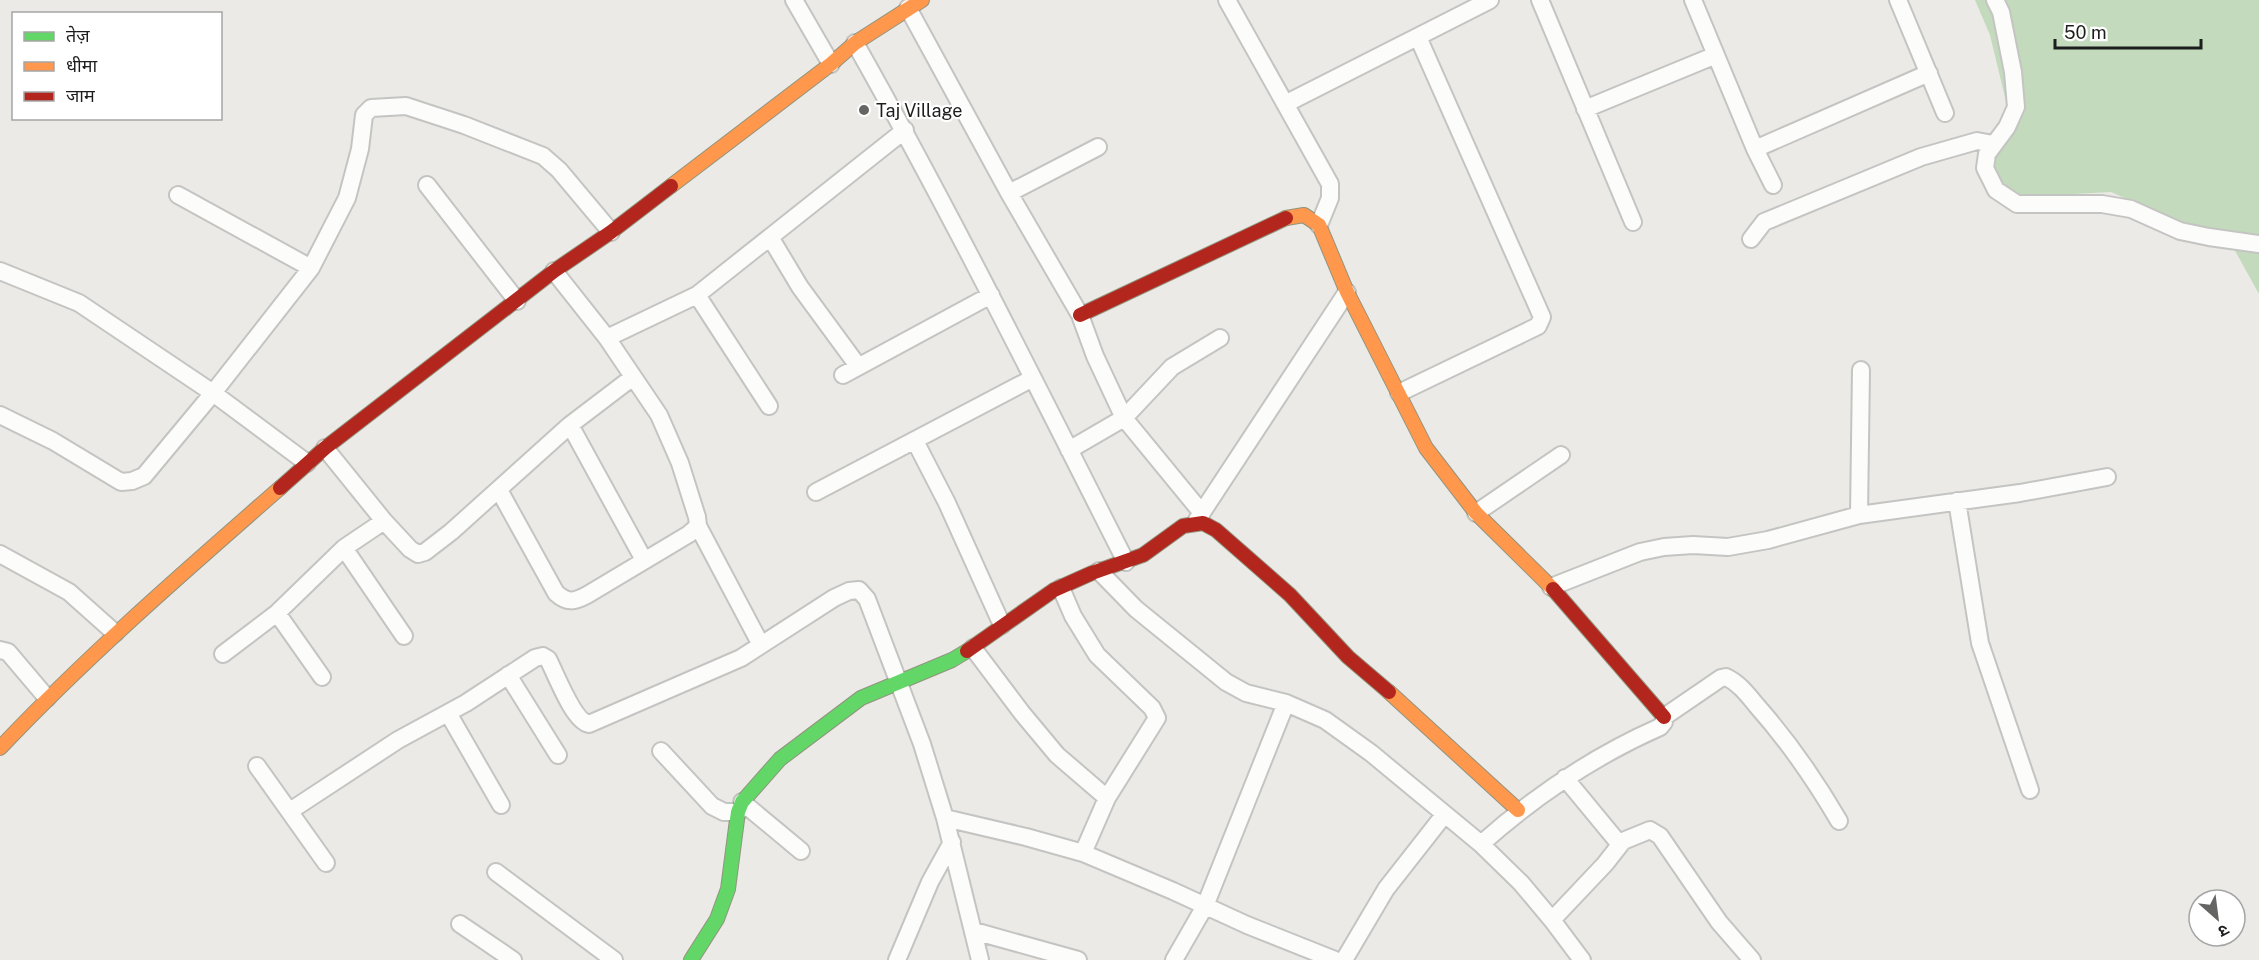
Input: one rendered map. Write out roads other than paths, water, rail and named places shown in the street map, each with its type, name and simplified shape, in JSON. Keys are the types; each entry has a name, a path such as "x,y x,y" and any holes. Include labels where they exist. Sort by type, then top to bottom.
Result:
{"street":[{"path":"794,0 831,64"},
{"path":"1227,0 1330,184 1330,198 1319,225"},
{"path":"1285,104 1490,0"},
{"path":"1540,0 1633,222"},
{"path":"1693,0 1755,149 1773,185"},
{"path":"1898,0 1945,113"},
{"path":"1995,0 2001,12 2013,72 2016,107 2007,127 1987,154 1985,168 1996,190 2017,204 2102,204 2131,209 2180,231 2259,244"},
{"path":"0,748 47,698 115,633 325,448 554,271 611,232 831,64 855,43 915,4 1009,193 1080,315 1095,356 1124,418 1198,518 1216,530 1290,595 1348,657 1401,702 1518,810"},
{"path":"1399,393 1538,326 1542,317 1418,37"},
{"path":"855,43 904,130 991,295 1126,562"},
{"path":"1585,109 1716,55"},
{"path":"1755,149 1929,73"},
{"path":"0,415 53,441 121,482 132,481 144,476 213,393 311,268 347,198 360,149 364,115 377,106 406,106 464,125 543,156 559,170 611,232"},
{"path":"607,338 697,295 904,130"},
{"path":"1751,239 1764,222 1921,157 1977,141 1993,144"},
{"path":"1009,193 1098,147"},
{"path":"427,185 517,301"},
{"path":"178,195 311,268"},
{"path":"1080,315 1290,216 1304,215 1319,225 1347,292 1426,448 1476,513 1551,587 1664,717 1664,722 1660,727 1613,748 1518,810 1481,844"},
{"path":"770,237 851,370 991,295"},
{"path":"0,271 79,303 213,393 307,463"},
{"path":"554,271 607,338 659,415 680,463 698,526 761,645"},
{"path":"691,960 717,919 728,889 740,807 780,759 861,698 952,660 973,648 1002,625 1054,590 1143,555 1198,518 1347,292"},
{"path":"697,295 769,406"},
{"path":"1069,450 1124,418 1172,367 1220,338"},
{"path":"1859,515 1862,370"},
{"path":"325,448 384,520 410,549 418,554 425,552 499,490 570,425 633,377"},
{"path":"816,492 1033,378"},
{"path":"570,425 644,560"},
{"path":"915,441 947,503 1002,625"},
{"path":"1476,513 1561,455"},
{"path":"1551,587 1640,552 1664,547 1693,545 1728,547 1768,540 1859,515 2020,493 2107,477"},
{"path":"499,490 556,593 563,600 577,601 689,534 698,526"},
{"path":"1957,501 1980,643 2030,790"},
{"path":"223,654 277,613 344,548 384,520"},
{"path":"344,548 405,636"},
{"path":"0,554 69,592 115,633"},
{"path":"1099,571 1136,609 1226,682 1246,693 1286,703 1325,720 1371,753 1481,844 1521,883 1582,960"},
{"path":"1061,588 1073,616 1097,655 1152,708 1157,718 1107,798 1083,854"},
{"path":"290,811 398,740 535,658 543,656 548,659 576,714 584,723 589,724 741,658 834,598 849,591 859,590 867,599 922,744 952,842 980,960"},
{"path":"277,613 322,677"},
{"path":"973,648 1057,755 1107,798"},
{"path":"0,650 8,652 47,698"},
{"path":"508,675 558,755"},
{"path":"1664,717 1721,678 1726,677 1732,680 1766,716 1793,750 1839,821"},
{"path":"1174,960 1205,906 1286,703"},
{"path":"448,712 501,805"},
{"path":"660,751 712,806 724,812 740,807"},
{"path":"257,766 326,863"},
{"path":"1565,778 1613,838 1623,841"},
{"path":"740,807 801,851"},
{"path":"1344,960 1386,889 1444,815"},
{"path":"945,818 1026,837 1083,854 1335,960"},
{"path":"1552,920 1605,864 1623,841 1650,830 1660,836 1719,922 1752,960"},
{"path":"897,960 930,882 952,842"},
{"path":"496,872 614,960"},
{"path":"460,924 513,960"},
{"path":"974,931 1078,960"}],"place":[{"name":"Taj Village","path":"864,110"}]}
